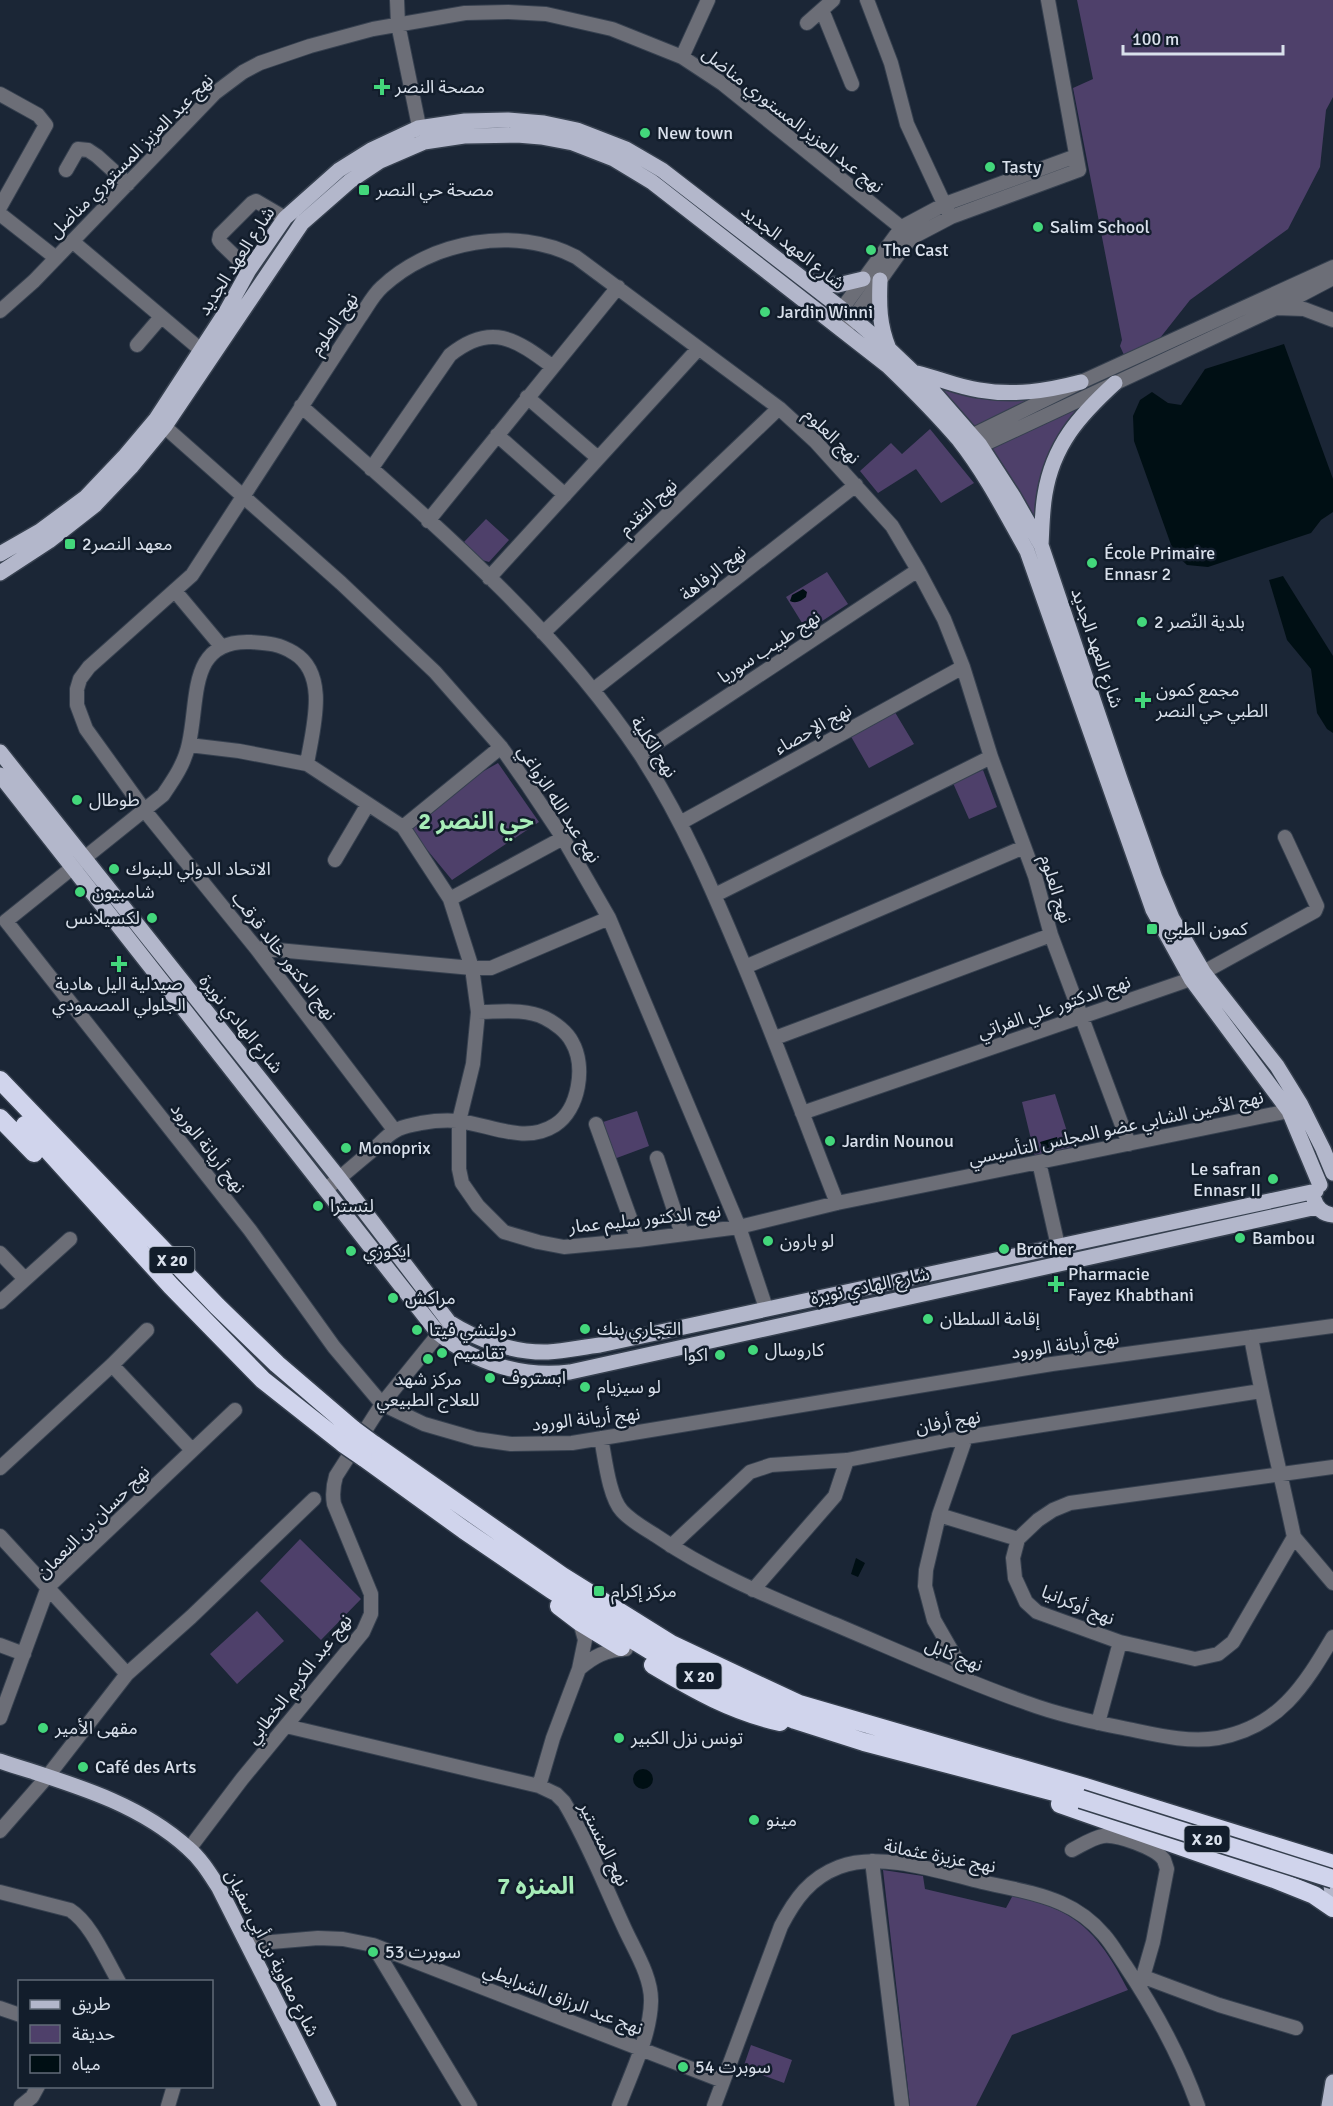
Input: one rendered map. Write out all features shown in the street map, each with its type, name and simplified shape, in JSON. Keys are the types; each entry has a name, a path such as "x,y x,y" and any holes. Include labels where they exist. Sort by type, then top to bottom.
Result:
{"highway":[{"path":"0,1065 111,1197"},
{"name":"X 20","path":"0,1080 217,1306 349,1437"},
{"name":"X 20","path":"0,1097 171,1286 263,1380 368,1451 464,1530 552,1590 661,1657 795,1720 864,1742 894,1742"},
{"path":"0,1118 171,1286"},
{"name":"X 20","path":"368,1451 671,1644 799,1704 894,1742 1333,1864"},
{"path":"464,1530 580,1622 699,1692 750,1715 864,1742"},
{"path":"894,1742 982,1748 1093,1778 1333,1852"},
{"path":"894,1742 976,1782 1077,1809 1252,1871 1314,1895 1333,1908"},
{"name":"X 20","path":"1083,1793 1333,1878"}],"main road":[{"name":"شارع العهد الجديد","path":"0,554 40,531 87,497 124,457 161,423 249,270 285,218 339,170 371,150 465,121 508,120 544,123 577,130 626,148 662,170 806,281 888,366 970,443 1027,551 1153,910 1289,1111 1323,1185 1314,1199 1317,1207"},
{"name":"شارع العهد الجديد","path":"0,573 49,541 94,505 132,466 302,223 350,181 421,135 541,136 573,143 614,159 652,182 843,320 889,349 912,371 1013,496 1041,545 1155,878 1198,976 1277,1066 1305,1114 1333,1173"},
{"path":"806,281 838,285 863,279"},
{"path":"880,280 879,312 889,349"},
{"path":"912,371 957,385 1000,393 1046,391 1081,382"},
{"path":"1041,545 1045,495 1053,463 1067,434 1087,410 1115,383"},
{"name":"شارع الهادي نويرة","path":"0,752 79,863 325,1190 462,1349 490,1363 511,1370 535,1374 570,1372 1317,1207"},
{"name":"شارع الهادي نويرة","path":"0,775 79,863 339,1178 443,1327 498,1345 547,1352 600,1345 1058,1246 1323,1185"},
{"path":"1317,1207 1332,1217"},
{"name":"شارع معاوية بن أبي سفيان","path":"0,1761 101,1795 133,1810 162,1828 189,1849 219,1888 329,2106"},
{"path":"1333,1878 1331,1886 1333,1900"},
{"path":"1329,2106 1333,2082"}],"street":[{"path":"397,0 398,24 421,135"},
{"path":"682,57 708,0"},
{"path":"807,23 833,0"},
{"path":"867,0 891,63 906,124 951,217"},
{"path":"843,320 880,280 913,237 951,217 1079,170 1048,0"},
{"path":"822,10 852,84"},
{"name":"نهج عبد العزيز المستوري مناضل","path":"0,310 56,258 215,93 243,72 260,63 310,46 398,24 465,13 546,14 612,29 682,57 723,84 913,237"},
{"path":"0,94 38,114 46,125 0,207"},
{"path":"66,170 78,149 88,150 128,184"},
{"path":"843,320 863,279 902,227 945,204 1077,156"},
{"path":"249,270 222,244 219,240 220,235 256,201 285,218"},
{"path":"0,214 56,258"},
{"path":"72,241 201,350"},
{"name":"نهج العلوم","path":"244,496 360,316 380,289 420,260 444,249 475,243 536,242 560,249 576,257 618,287 779,408 815,441 892,526 944,619 963,667 991,758 1035,876 1051,935 1129,1144"},
{"path":"970,443 1081,382 1333,267"},
{"path":"970,443 1115,383 1276,308 1333,278"},
{"path":"428,521 618,287"},
{"path":"1276,308 1304,309 1333,320"},
{"path":"137,345 161,317"},
{"path":"371,469 450,355 462,345 474,339 492,337 510,339 527,347 553,367"},
{"path":"489,578 698,349"},
{"path":"527,397 598,459"},
{"name":"نهج الكلية","path":"301,406 489,578 543,633 593,690 640,754 680,823 715,895 775,1038 837,1203"},
{"name":"نهج التقدم","path":"543,633 779,408"},
{"name":"نهج عبد الله الزواغي","path":"161,423 435,672 501,747 563,837 609,918 739,1227 766,1308"},
{"path":"497,435 565,495"},
{"name":"نهج الرفاهة","path":"593,690 856,485"},
{"name":"نهج الدكتور خالد قرقب","path":"244,496 192,575 89,667 80,679 77,689 77,705 86,729 145,811 256,948 395,1131"},
{"name":"نهج طبيب سوريا","path":"640,754 918,570"},
{"path":"175,591 221,646"},
{"path":"79,863 163,795 177,775 189,745 201,669 209,655 221,646 238,641 282,645 299,656 309,668 316,701 307,764"},
{"name":"نهج الإحصاء","path":"680,823 963,667"},
{"name":"نهج الدكتور سليم عمار","path":"189,745 239,751 307,764 403,827 450,899 472,968 478,1012 473,1064 459,1121 459,1169 462,1183 478,1206 504,1233 564,1247 739,1227"},
{"path":"403,827 501,747"},
{"path":"715,895 991,758"},
{"path":"335,860 368,804"},
{"path":"450,899 563,837"},
{"name":"نهج الدكتور علي الفراتي","path":"802,1113 1198,976 1316,911 1317,906 1285,837"},
{"path":"745,967 1024,847"},
{"name":"نهج أريانة الورود","path":"79,863 2,920 250,1230 334,1347 382,1404 423,1425 476,1439 511,1444 547,1444 601,1438 1052,1364 1333,1326"},
{"path":"256,948 491,968 609,918"},
{"path":"775,1038 1051,935"},
{"path":"325,1190 395,1131 412,1125 438,1120 459,1121 520,1134 540,1132 557,1124 568,1111 576,1094 579,1076 578,1059 572,1042 561,1028 545,1018 527,1012 478,1012"},
{"name":"نهج الأمين الشابي عضو المجلس التأسيسي","path":"739,1227 837,1203 1289,1111"},
{"path":"596,1124 638,1240"},
{"path":"657,1158 682,1234"},
{"path":"1039,1162 1058,1246"},
{"path":"0,1302 70,1239"},
{"path":"0,1252 25,1279"},
{"name":"نهج عبد الكريم الخطابي","path":"189,1849 363,1632 370,1614 371,1594 334,1504 332,1495 336,1476 382,1404 443,1327"},
{"path":"0,1468 147,1330"},
{"path":"1251,1337 1294,1537 1333,1583"},
{"path":"112,1365 192,1450"},
{"name":"نهج أرفان","path":"671,1546 750,1472 771,1465 847,1460 966,1437 1261,1391"},
{"name":"نهج حسان بن النعمان","path":"0,1718 48,1587 235,1410"},
{"path":"966,1437 939,1515 926,1570 927,1594 934,1620 969,1681"},
{"name":"نهج كابل","path":"601,1438 616,1503 626,1516 671,1546 753,1590 969,1681 1029,1704 1098,1723 1161,1736 1190,1739 1216,1738 1238,1733 1287,1704 1300,1689 1333,1637"},
{"path":"753,1590 835,1496 847,1460"},
{"path":"939,1515 1018,1539 1038,1520 1070,1503 1333,1467"},
{"path":"0,1831 47,1777 127,1674 191,1617 314,1499"},
{"path":"0,1536 127,1674"},
{"name":"نهج أوكرانيا","path":"1018,1539 1014,1558 1017,1588 1026,1602 1037,1612 1120,1642 1195,1659 1207,1658 1227,1648 1294,1537"},
{"path":"539,1786 553,1738 579,1669 585,1640 580,1622"},
{"path":"1098,1723 1120,1642"},
{"path":"0,1645 24,1654"},
{"path":"579,1669 592,1657 603,1652 626,1649"},
{"name":"نهج المنستير","path":"286,1726 539,1786 556,1794 572,1815 649,1983 650,2015 641,2048 619,2106"},
{"path":"1072,1850 1100,1836 1114,1835 1158,1854 1164,1860 1167,1869 1142,1982 1296,2028"},
{"path":"872,1862 902,2106"},
{"name":"نهج عزيزة عثمانة","path":"714,2106 781,1926 792,1904 804,1889 819,1877 854,1863 872,1862 924,1869 1038,1894 1062,1903 1085,1917 1105,1935 1142,1982 1198,2106"},
{"path":"0,1892 75,1913 86,1924 118,1980"},
{"name":"نهج عبد الرزاق الشرايطي","path":"248,1944 318,1938 343,1939 373,1945 723,2081"},
{"path":"373,1945 470,2106"},
{"path":"0,2008 18,2014"},
{"path":"21,2106 32,2097 37,2088"},
{"path":"168,2106 173,2088"}],"green space":[{"path":"1077,0 1333,0 1333,97 1326,110 1320,167 1288,229 1190,300 1160,338 1124,355 1120,346 1122,340 1073,88 1093,79"},
{"path":"930,381 1041,395 1084,406 1064,431 1038,527 992,448 968,418"},
{"path":"930,429 974,483 941,503 916,469 878,493 860,471 891,443 902,454"},
{"path":"486,519 509,540 489,562 482,560 464,542"},
{"path":"827,572 848,604 807,631 786,597"},
{"path":"893,709 914,744 869,768 849,733"},
{"path":"498,763 539,822 452,880 409,828 466,781"},
{"path":"983,770 997,807 969,819 953,783"},
{"path":"1055,1094 1072,1147 1035,1156 1022,1102"},
{"path":"637,1111 649,1146 614,1159 600,1123"},
{"path":"300,1539 361,1599 321,1640 260,1581"},
{"path":"257,1611 284,1641 237,1684 210,1654"},
{"path":"883,1870 923,1876 925,1889 1006,1908 1013,1895 1056,1909 1084,1927 1101,1945 1128,1990 1012,2035 976,2106 910,2106"},
{"path":"751,2045 792,2060 784,2083 743,2068"}],"water":[{"path":"1284,344 1333,479 1333,512 1321,520 1311,533 1208,567 1187,565 1174,553 1134,441 1133,416 1140,400 1152,392 1168,403 1181,405 1205,369"},
{"path":"1283,576 1333,656 1333,733 1327,729 1317,713 1311,669 1287,640 1269,580"},
{"path":"803,589 807,592 806,597 798,602 790,601 792,595"},
{"path":"1057,1137 1059,1144 1043,1150 1040,1142"},
{"path":"856,1558 865,1563 858,1577 851,1574"},
{"path":"643,1769 650,1772 653,1779 650,1786 643,1789 636,1786 633,1779 636,1772"}],"place":[{"name":"مصحة النصر","path":"382,87"},
{"name":"New town","path":"645,133"},
{"name":"Tasty","path":"990,167"},
{"name":"مصحة حي النصر","path":"364,190"},
{"name":"Salim School","path":"1038,227"},
{"name":"The Cast","path":"871,250"},
{"name":"Jardin Winni","path":"765,312"},
{"name":"معهد النصر2","path":"70,544"},
{"name":"École Primaire Ennasr 2","path":"1092,563"},
{"name":"بلدية النّصر 2","path":"1142,622"},
{"name":"مجمع كمون الطبي حي النصر","path":"1143,700"},
{"name":"طوطال","path":"77,800"},
{"name":"الاتحاد الدولي للبنوك","path":"114,869"},
{"name":"شامبيون","path":"80,892"},
{"name":"لكسيلانس","path":"152,918"},
{"name":"كمون الطبي","path":"1152,929"},
{"name":"صيدلية اليل هادية الجلولي المصمودي","path":"119,964"},
{"name":"Jardin Nounou","path":"830,1141"},
{"name":"Monoprix","path":"346,1148"},
{"name":"Le safran Ennasr II","path":"1273,1179"},
{"name":"لنسترا","path":"318,1206"},
{"name":"Bambou","path":"1240,1238"},
{"name":"لو بارون","path":"768,1241"},
{"name":"Brother","path":"1004,1249"},
{"name":"ايكوزي","path":"351,1251"},
{"name":"Pharmacie Fayez Khabthani","path":"1056,1284"},
{"name":"مراكش","path":"393,1298"},
{"name":"إقامة السلطان","path":"928,1319"},
{"name":"التجاري بنك","path":"585,1329"},
{"name":"دولتشي فيتا","path":"417,1330"},
{"name":"كاروسال","path":"753,1350"},
{"name":"تقاسيم","path":"442,1353"},
{"name":"اكوا","path":"720,1355"},
{"name":"مركز شهد للعلاج الطبيعي","path":"428,1359"},
{"name":"ابستروف","path":"490,1378"},
{"name":"لو سيزيام","path":"585,1387"},
{"name":"مركز إكرام","path":"599,1591"},
{"name":"مقهى الأمير","path":"43,1728"},
{"name":"تونس نزل الكبير","path":"619,1738"},
{"name":"Café des Arts","path":"83,1767"},
{"name":"مينو","path":"754,1820"},
{"name":"سوبرت 53","path":"373,1952"},
{"name":"سوبرت 54","path":"683,2067"}],"district":[{"name":"حي النصر 2","path":"476,821"},
{"name":"المنزه 7","path":"536,1886"}]}
